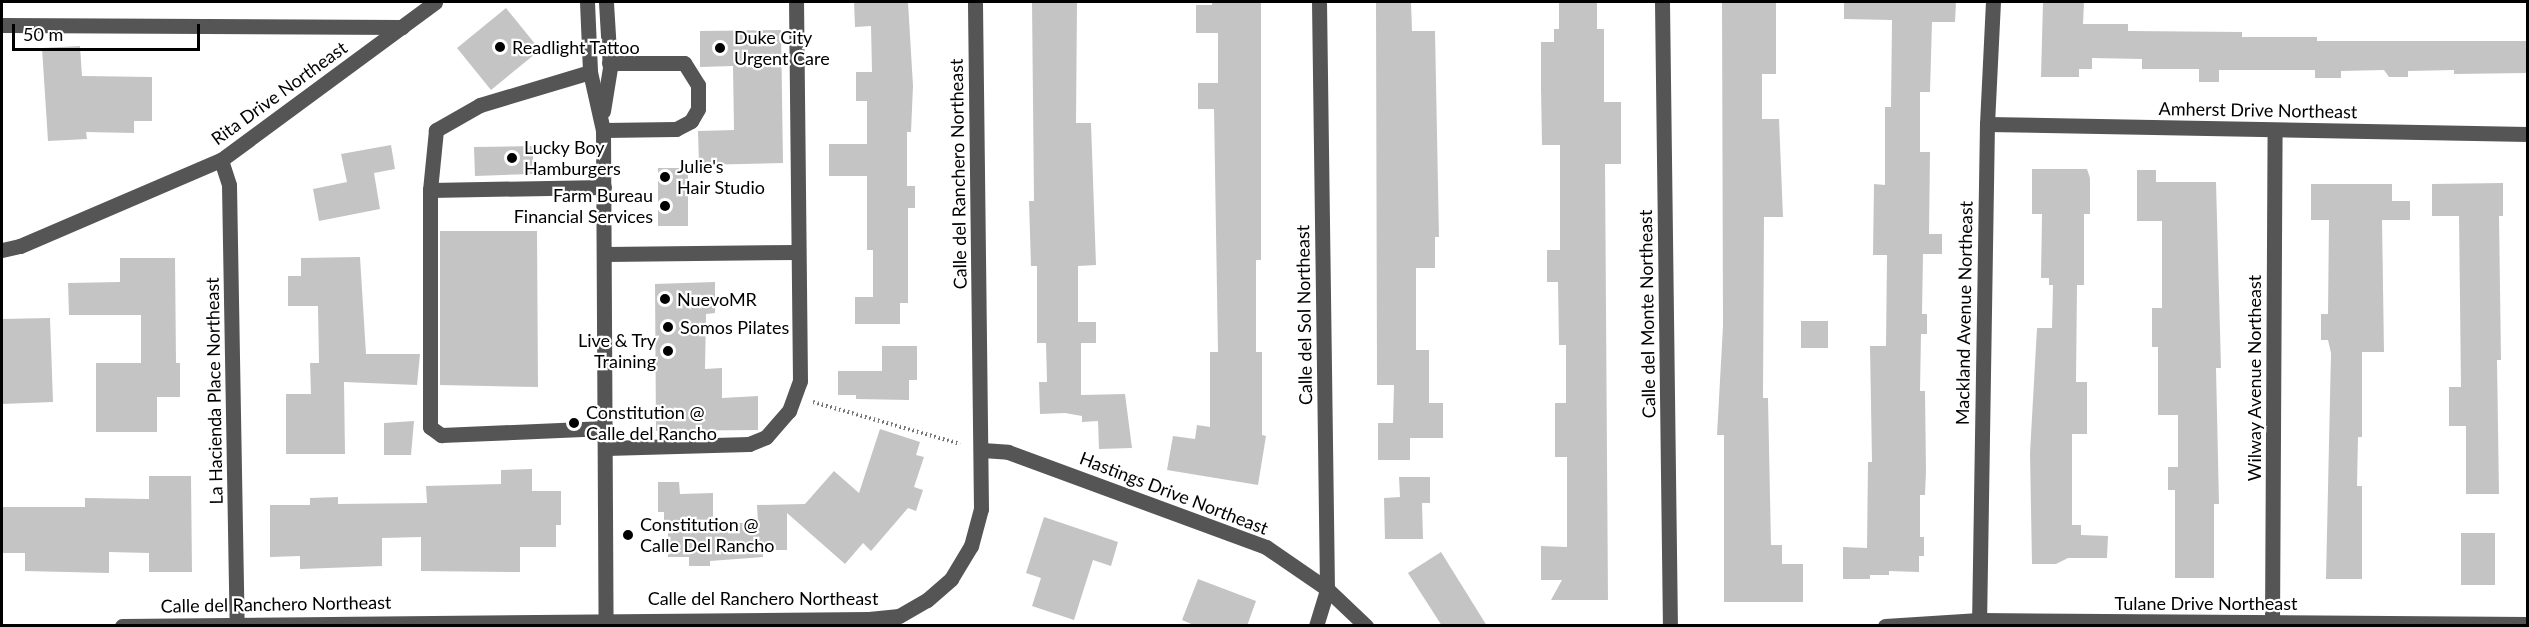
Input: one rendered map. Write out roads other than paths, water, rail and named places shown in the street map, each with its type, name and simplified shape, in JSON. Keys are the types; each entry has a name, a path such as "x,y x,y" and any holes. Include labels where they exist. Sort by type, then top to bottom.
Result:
{"street":[{"name":"Rita Drive Northeast","path":"2,250 20,246 220,160 435,2"},
{"path":"587,2 590,72 602,125"},
{"path":"606,2 609,63 602,125 605,255 606,622"},
{"path":"606,448 749,444 766,437 789,411 800,381 796,2"},
{"name":"Calle del Ranchero Northeast","path":"122,626 606,622 899,616 927,600 951,579 971,546 981,509 975,2"},
{"name":"Calle del Sol Northeast","path":"1316,626 1327,589 1319,2"},
{"name":"Calle del Monte Northeast","path":"1662,2 1670,626"},
{"name":"Mackland Avenue Northeast","path":"1979,623 1987,124 1993,2"},
{"path":"2,25 402,27"},
{"path":"602,125 676,129 691,121 698,108 698,85 684,63 609,63"},
{"path":"590,72 480,105 436,130 430,190 430,427 441,435 606,428"},
{"name":"Amherst Drive Northeast","path":"1987,124 2528,134"},
{"name":"Wilway Avenue Northeast","path":"2272,624 2275,131"},
{"name":"La Hacienda Place Northeast","path":"220,160 229,185 237,624"},
{"path":"430,190 604,188"},
{"path":"605,255 798,252"},
{"name":"Hastings Drive Northeast","path":"982,450 1008,452 1266,547 1327,589 1366,626"},
{"name":"Tulane Drive Northeast","path":"1885,626 1979,623 2528,624"}],"place":[{"name":"Readlight Tattoo","path":"500,47"},
{"name":"Duke City Urgent Care","path":"720,48"},
{"name":"Lucky Boy Hamburgers","path":"512,158"},
{"name":"Julie's Hair Studio","path":"665,177"},
{"name":"Farm Bureau Financial Services","path":"665,206"},
{"name":"NuevoMR","path":"665,299"},
{"name":"Somos Pilates","path":"668,327"},
{"name":"Live & Try Training","path":"668,351"},
{"name":"Constitution @ Calle del Rancho","path":"574,423"},
{"name":"Constitution @ Calle Del Rancho","path":"628,535"}]}
